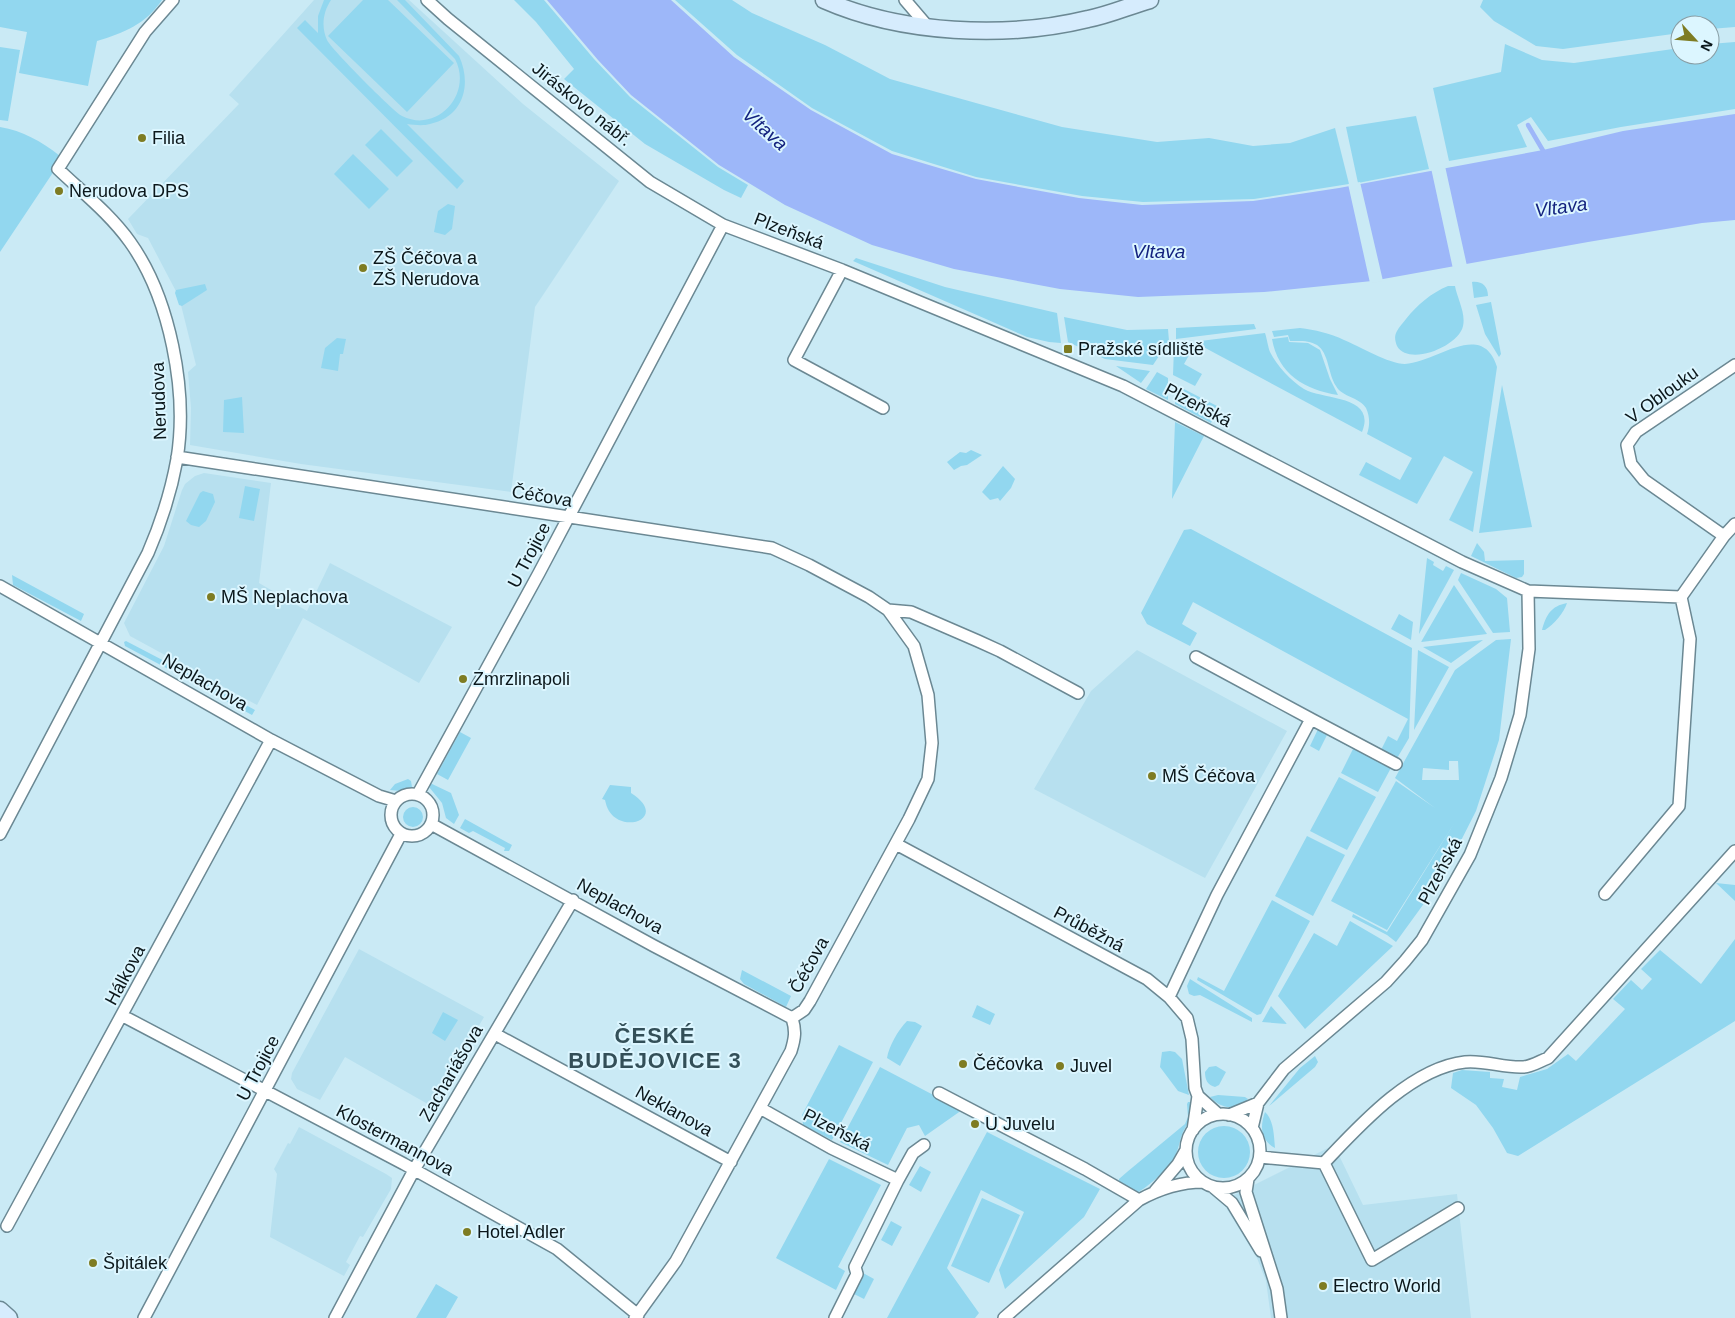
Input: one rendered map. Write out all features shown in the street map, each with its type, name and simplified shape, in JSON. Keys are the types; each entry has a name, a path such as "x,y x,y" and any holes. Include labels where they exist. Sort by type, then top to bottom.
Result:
{"main road":[{"path":"824,0 841,4 884,20 929,28 982,30 1035,28 1088,19 1150,0"},
{"path":"0,1310 9,1318"}],"street":[{"name":"Nerudova","path":"0,834 148,553 161,522 177,457 179,432 178,371 167,323 155,287 143,262 129,240 58,169 145,32 174,0"},
{"name":"Jiráskovo nábř.","path":"427,0 455,25 650,182 723,225"},
{"path":"904,0 929,28"},
{"name":"Plzeňská","path":"723,225 842,270 1123,386 1462,562 1528,591 1681,596"},
{"name":"U Trojice","path":"418,794 569,518 723,225"},
{"path":"842,270 794,360 882,408"},
{"name":"V Oblouku","path":"1724,536 1644,480 1631,464 1627,445 1636,432 1735,365"},
{"name":"Čéčova","path":"177,457 772,548 809,565 869,597 888,610 914,646 928,694 932,743 928,779 896,844 810,1001 804,1010 792,1018 796,1029 796,1036 791,1051 731,1162 676,1261 637,1316"},
{"path":"1605,894 1679,806 1690,639 1681,596 1724,536 1735,524"},
{"name":"Neplachova","path":"0,586 271,740 379,796 396,801"},
{"name":"Plzeňská","path":"1252,1128 1258,1103 1284,1069 1386,982 1422,940 1470,855 1501,778 1520,715 1529,650 1528,591"},
{"name":"Čéčova","path":"888,610 911,612 1000,651 1078,693"},
{"path":"1196,658 1396,764"},
{"path":"1169,997 1217,895 1311,719"},
{"name":"Hálkova","path":"7,1226 123,1016 271,740"},
{"path":"407,794 418,794 430,804 433,817 432,824 422,834 415,836 401,834 396,830 391,819 391,813 396,801 407,794"},
{"name":"Neplachova","path":"432,824 654,946 792,1018"},
{"name":"U Trojice","path":"144,1318 401,834"},
{"name":"Průběžná","path":"896,844 1147,980 1169,997 1187,1018 1192,1039 1195,1088 1198,1096 1193,1130"},
{"path":"1324,1163 1360,1124 1374,1112 1406,1088 1435,1070 1466,1062 1524,1067 1548,1058 1735,851"},
{"name":"Zachariášova","path":"335,1318 414,1170 573,900"},
{"name":"Klostermannova","path":"123,1016 557,1248 637,1316"},
{"name":"Neklanova","path":"495,1034 731,1162"},
{"path":"939,1093 1085,1169 1139,1200"},
{"path":"1004,1318 1139,1200 1155,1191 1188,1182 1223,1189 1234,1187 1254,1173 1260,1157 1259,1142 1252,1128 1240,1118 1224,1114 1198,1096"},
{"path":"1258,1103 1207,1118 1199,1123 1188,1139 1187,1158 1195,1176 1232,1203 1251,1237 1269,1263"},
{"name":"Plzeňská","path":"760,1108 831,1148 898,1180"},
{"path":"835,1318 857,1274 855,1267 898,1180 913,1153 924,1145"},
{"path":"1155,1191 1178,1164 1187,1148"},
{"path":"1260,1157 1324,1163"},
{"path":"1324,1163 1372,1260 1458,1208"},
{"path":"1248,1179 1246,1192 1277,1289 1281,1318"}],"shaded area":[{"path":"0,0 162,0 142,21 116,35 97,41 88,86 19,73 27,32 0,27"},
{"name":"ZŠ Čéčova a ZŠ Nerudova","path":"314,0 409,0 523,104 619,181 535,307 511,492 301,464 190,445 191,408 188,372 196,365 179,297 148,238 137,234 128,219 239,104 229,95"},
{"path":"324,0 331,0 326,9 324,30 331,46 363,80 402,116 415,120 428,119 439,115 449,107 456,97 459,85 459,72 455,59 397,0 405,0 459,56 465,77 465,88 458,107 442,120 430,124 407,124 464,181 457,189 297,28 305,20 318,33 318,16"},
{"path":"363,0 388,0 454,63 407,112 328,36"},
{"path":"514,0 544,0 594,59 630,97 718,167 748,185 741,198 645,144 564,79 574,69 536,22"},
{"path":"675,0 732,0 752,13 825,45 890,79 1062,127 1157,142 1209,138 1253,146 1290,143 1335,128 1349,184 1254,199 1143,202 1082,196 976,177 892,151 812,108 737,55"},
{"path":"1483,0 1735,0 1735,27 1720,28 1720,15 1670,15 1670,34 1563,49 1536,46 1494,21 1480,7"},
{"path":"1735,42 1735,109 1548,141 1531,117 1517,125 1527,147 1449,161 1433,88 1501,72 1505,44 1542,60 1574,63 1670,49 1670,65 1720,65 1720,43"},
{"path":"0,47 20,50 8,121 0,120"},
{"path":"1416,116 1429,169 1358,183 1346,127"},
{"path":"0,127 16,131 39,141 60,156 60,162 0,252"},
{"path":"381,129 413,161 397,177 365,145"},
{"path":"353,154 389,189 369,209 334,174"},
{"path":"448,204 455,206 452,229 445,235 434,232 438,211"},
{"path":"856,258 945,287 1057,313 1061,343 1027,337 853,261"},
{"path":"1472,282 1479,282 1484,285 1488,296 1474,298"},
{"path":"205,284 207,290 182,306 179,305 175,293 176,290"},
{"path":"1448,286 1455,286 1462,311 1464,321 1460,333 1444,347 1433,351 1412,355 1403,352 1397,346 1395,340 1395,335 1399,328 1420,304"},
{"path":"1491,302 1501,354 1499,357 1485,334 1476,305"},
{"path":"1064,317 1127,330 1168,329 1169,341 1153,365 1105,359 1068,342"},
{"path":"1254,324 1256,329 1176,339 1176,328"},
{"path":"1300,328 1333,335 1383,358 1405,364 1469,345 1481,346 1490,353 1497,367 1473,532 1449,520 1473,472 1444,456 1417,504 1359,475 1366,462 1400,480 1412,458 1367,434 1369,421 1366,408 1359,401 1339,390 1333,381 1324,353 1317,345 1311,342 1290,341 1288,335 1274,337 1272,331"},
{"path":"1265,333 1269,350 1273,357 1280,368 1294,382 1304,389 1346,401 1362,411 1365,420 1362,432 1196,343 1184,364 1202,374 1195,386 1173,375 1174,348 1176,344"},
{"path":"1288,337 1289,342 1308,343 1320,350 1338,395 1326,393 1304,384 1287,371 1280,362 1272,339"},
{"path":"337,338 346,339 343,354 340,354 338,371 321,368 325,348"},
{"path":"1116,366 1150,371 1141,383"},
{"path":"1157,372 1168,378 1168,400 1146,389"},
{"path":"1176,385 1219,407 1211,423 1175,404"},
{"path":"1502,385 1532,527 1479,533 1481,520"},
{"path":"242,397 244,433 223,432 224,400"},
{"path":"1175,422 1204,436 1172,499"},
{"path":"971,450 982,455 967,465 954,470 947,462 960,452 966,453"},
{"path":"1003,466 1015,479 1011,488 1000,501 998,498 990,500 982,492"},
{"name":"MŠ Neplachova","path":"204,473 271,483 259,583 307,611 330,563 452,627 419,683 303,618 257,705 130,636 124,623 164,546 182,490 185,484 195,476"},
{"path":"245,486 260,489 254,521 239,518"},
{"path":"203,491 213,494 215,502 206,521 199,527 191,525 186,521 200,493"},
{"path":"1191,529 1412,648 1409,738 1396,760 1380,752 1388,736 1397,741 1408,719 1193,602 1182,624 1197,633 1190,646 1147,624 1141,613 1184,530"},
{"path":"1477,543 1484,552 1485,561 1524,560 1524,574 1522,577 1516,578 1471,556"},
{"path":"1427,558 1434,562 1433,565 1443,571 1446,566 1454,570 1419,634"},
{"path":"1461,573 1496,589 1507,598 1510,632 1493,633 1458,580"},
{"path":"12,575 84,614 81,621 13,585"},
{"path":"1454,585 1487,634 1421,642"},
{"path":"1567,603 1564,611 1555,621 1545,630 1542,630 1550,612 1557,606"},
{"path":"1399,614 1413,622 1411,640 1391,629"},
{"path":"1511,639 1499,740 1476,811 1441,880 1396,942 1387,935 1352,917 1353,914 1387,932 1455,822 1387,930 1331,901 1396,781 1435,808 1395,778 1455,670 1496,640","holes":["1449,761 1458,761 1459,780 1422,780 1423,768 1449,770"]},
{"path":"1483,640 1451,663 1423,647"},
{"path":"126,641 172,665 170,670 125,646 124,642"},
{"name":"MŠ Čéčova","path":"1137,650 1287,731 1205,878 1034,789 1091,691"},
{"path":"1418,650 1449,667 1414,730"},
{"path":"180,669 255,710 252,715 177,674"},
{"path":"1319,727 1392,766 1378,792 1341,773 1353,749 1327,735 1319,751 1310,746"},
{"path":"460,732 471,738 448,780 437,774"},
{"path":"1339,777 1376,797 1347,850 1310,831"},
{"path":"408,779 411,781 412,787 401,791 390,790 395,784"},
{"path":"430,783 451,793 459,815 454,824 446,818 442,803 429,787"},
{"path":"610,785 631,787 631,793 642,802 646,809 645,816 633,822 624,822 616,818 608,810 605,800 602,799"},
{"path":"413,807 420,810 423,817 420,824 413,827 406,824 403,817 406,810"},
{"path":"465,819 512,845 509,851 504,851 505,848 473,831 469,833 460,828"},
{"path":"1307,836 1345,855 1313,916 1275,896"},
{"path":"1716,883 1735,885 1735,901"},
{"path":"1272,900 1310,921 1261,1014 1257,1015 1197,980 1198,977 1224,991"},
{"path":"1350,921 1393,946 1305,1029 1278,996 1314,933 1337,946"},
{"path":"1735,939 1735,1021 1518,1156 1507,1153 1493,1128 1476,1105 1451,1088 1453,1073 1462,1070 1490,1072 1490,1078 1504,1079 1502,1087 1517,1090 1520,1077 1547,1069 1568,1054 1576,1061 1625,1009 1613,999 1631,980 1642,990 1652,979 1641,969 1660,950 1701,984"},
{"path":"359,949 484,1017 433,1107 345,1057 320,1100 297,1089 291,1079 292,1073"},
{"path":"742,970 791,996 786,1007 744,984 740,979"},
{"path":"1190,979 1252,1018 1252,1022 1200,995 1194,996 1189,994 1187,986"},
{"path":"977,1005 995,1014 990,1025 972,1017"},
{"path":"1271,1006 1287,1024 1262,1022"},
{"path":"443,1012 458,1020 445,1041 432,1033"},
{"path":"907,1021 915,1022 922,1026 900,1066 887,1058 894,1038"},
{"path":"839,1045 873,1062 832,1140 803,1125 802,1115"},
{"path":"1162,1052 1175,1052 1182,1059 1189,1095 1178,1091 1160,1067"},
{"path":"1315,1056 1318,1062 1315,1067 1269,1106 1300,1068"},
{"path":"1216,1066 1226,1072 1219,1085 1215,1087 1207,1081 1205,1072 1209,1067"},
{"path":"880,1067 962,1110 925,1136 919,1125 907,1128 888,1165 840,1142"},
{"path":"1218,1095 1245,1097 1248,1099 1239,1105 1229,1107 1219,1104 1210,1097"},
{"path":"1188,1102 1190,1102 1191,1106 1190,1118 1176,1154 1165,1170 1137,1193 1119,1184 1119,1179 1185,1124 1188,1117"},
{"path":"1265,1112 1272,1124 1275,1148 1266,1141 1262,1132"},
{"path":"1219,1126 1229,1126 1238,1130 1246,1138 1250,1152 1246,1166 1238,1174 1229,1178 1219,1178 1210,1174 1202,1166 1198,1157 1198,1147 1202,1138 1210,1130"},
{"path":"299,1127 392,1178 391,1189 363,1237 360,1236 346,1262 350,1265 344,1276 270,1237 277,1174 274,1169"},
{"path":"987,1132 1100,1189 1084,1217 1005,1289 999,1270 1024,1212 981,1190 947,1268 979,1313 975,1318 887,1318"},
{"path":"1334,1145 1363,1205 1457,1194 1471,1318 1271,1318 1266,1281 1257,1258 1222,1201"},
{"path":"829,1159 881,1185 838,1267 845,1271 836,1290 776,1258"},
{"path":"920,1166 931,1172 921,1192 909,1185"},
{"path":"982,1198 1020,1215 989,1283 951,1266"},
{"path":"891,1221 902,1227 892,1246 881,1240"},
{"path":"863,1273 874,1279 864,1299 852,1293"},
{"path":"436,1284 458,1297 446,1318 416,1318"}],"water":[{"name":"Vltava","path":"547,0 671,0 734,57 811,110 892,154 976,179 1079,198 1142,205 1253,201 1339,188 1543,150 1623,131 1735,114 1735,220 1702,223 1588,242 1372,281 1264,292 1138,297 1060,289 954,269 872,245 785,205 719,165 631,95 598,60"}],"pier":[{"path":"1445,166 1467,266 1453,269 1431,168"},
{"path":"1360,182 1383,281 1372,283 1370,283 1348,184"}],"waterway":[{"path":"1528,125 1545,154"}],"place":[{"name":"Filia","path":"142,138"},
{"name":"Nerudova DPS","path":"59,191"},
{"name":"ZŠ Čéčova a ZŠ Nerudova","path":"363,268"},
{"name":"Pražské sídliště","path":"1068,349"},
{"name":"MŠ Neplachova","path":"211,597"},
{"name":"Zmrzlinapoli","path":"463,679"},
{"name":"MŠ Čéčova","path":"1152,776"},
{"name":"Čéčovka","path":"963,1064"},
{"name":"Juvel","path":"1060,1066"},
{"name":"U Juvelu","path":"975,1124"},
{"name":"Hotel Adler","path":"467,1232"},
{"name":"Špitálek","path":"93,1263"},
{"name":"Electro World","path":"1323,1286"}],"district":[{"name":"ČESKÉ BUDĚJOVICE 3","path":"655,1048"}]}
